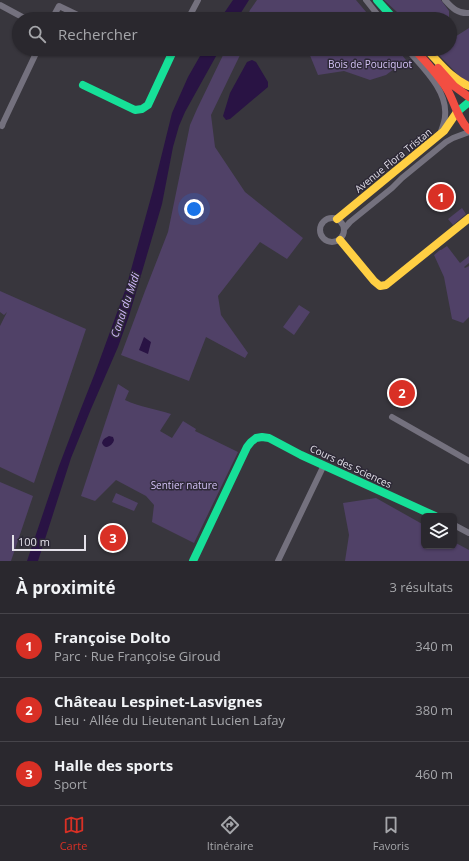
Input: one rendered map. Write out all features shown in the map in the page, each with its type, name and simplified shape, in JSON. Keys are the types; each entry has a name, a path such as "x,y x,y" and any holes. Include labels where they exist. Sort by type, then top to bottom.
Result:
{"street":[{"path":"192,12 198,0"},
{"path":"366,0 375,12"},
{"path":"371,0 381,12"},
{"path":"445,0 458,12 469,13"},
{"path":"378,1 388,12"},
{"path":"378,1 390,12"},
{"path":"0,6 12,12"},
{"path":"56,12 59,6 71,12"},
{"path":"0,125 2,126 35,56"},
{"path":"83,85 135,110 140,110 148,105 171,56"},
{"path":"413,56 434,82 443,96 445,116 440,135"},
{"path":"420,56 450,94 461,121 469,131"},
{"path":"427,56 454,86 469,97"},
{"path":"433,56 457,79 463,84 469,86"},
{"name":"Avenue Flora Tristan","path":"337,219 444,132 457,112 469,102"},
{"name":"Avenue Flora Tristan","path":"344,229 350,222 446,142 469,131"},
{"path":"331,218 337,219 344,229 344,234 340,240 332,242 325,240 321,236 321,225 325,220 331,218"},
{"path":"340,240 374,281 380,286 384,286 469,218"},
{"path":"392,417 469,461"},
{"name":"Cours des Sciences","path":"194,561 247,447 251,440 258,438 267,437 428,513"},
{"path":"278,561 324,465"},
{"path":"457,527 469,533"}],"green space":[{"path":"257,0 356,0 366,12 249,12"},
{"path":"384,0 441,0 449,11 449,12 397,12"},
{"path":"469,28 469,82 460,77 440,56 457,56 457,36"},
{"path":"223,56 240,56 211,115 215,147 245,192 303,238 287,259 260,242 218,296 221,315 248,353 245,358 206,337 189,381 121,355 168,232 190,125"},
{"name":"Bois de Pouciquot","path":"310,56 403,56 406,60 386,75 370,80 344,71 318,75"},
{"path":"462,208 466,214 453,225 448,219"},
{"path":"447,246 460,263 469,256 469,263 464,267 469,266 469,317 463,323 452,319 444,277 434,255"},
{"path":"0,291 86,329 34,483 0,467 0,326 7,312 4,315 0,312"},
{"path":"299,305 310,312 294,335 283,327"},
{"name":"Sentier nature","path":"118,384 129,391 125,400 171,414 160,431 172,438 183,421 196,429 195,431 238,452 194,543 152,522 154,505 146,496 116,480 95,501 81,496"},
{"path":"0,482 33,496 11,561 0,561"},
{"path":"116,493 138,503 134,511 112,502"},
{"path":"376,498 421,523 421,549 457,549 457,544 469,550 469,561 345,561 349,535 343,503"}],"water":[{"path":"233,0 249,0 241,12 225,12"},
{"name":"Canal du Midi","path":"200,56 216,56 185,112 179,126 173,147 162,204 129,316 118,347 71,458 38,561 27,561 59,466 126,288 172,113 188,77"},
{"path":"252,60 256,62 268,82 268,87 230,119 226,120 223,116 230,93 247,62"},
{"path":"144,337 151,342 148,354 139,350"},
{"path":"109,436 113,437 114,440 111,445 105,447 102,442"}],"traffic: fast":[{"path":"377,0 388,12"},
{"path":"83,85 135,110 142,109 148,105 171,56"},
{"path":"457,112 469,102"},
{"path":"193,561 247,447 256,438 269,438 301,455 428,513"}],"traffic: slow":[{"path":"433,56 451,75 469,86"},
{"path":"337,219 444,131 457,112"},
{"path":"340,240 374,281 380,286 386,285 469,218"}],"traffic: jam":[{"path":"420,56 441,80 459,116 469,130"},
{"path":"438,68 454,86 469,97"}],"place":[{"name":"Françoise Dolto","path":"441,197"},
{"name":"Château Lespinet-Lasvignes","path":"402,393"},
{"name":"Halle des sports","path":"113,538"}]}
